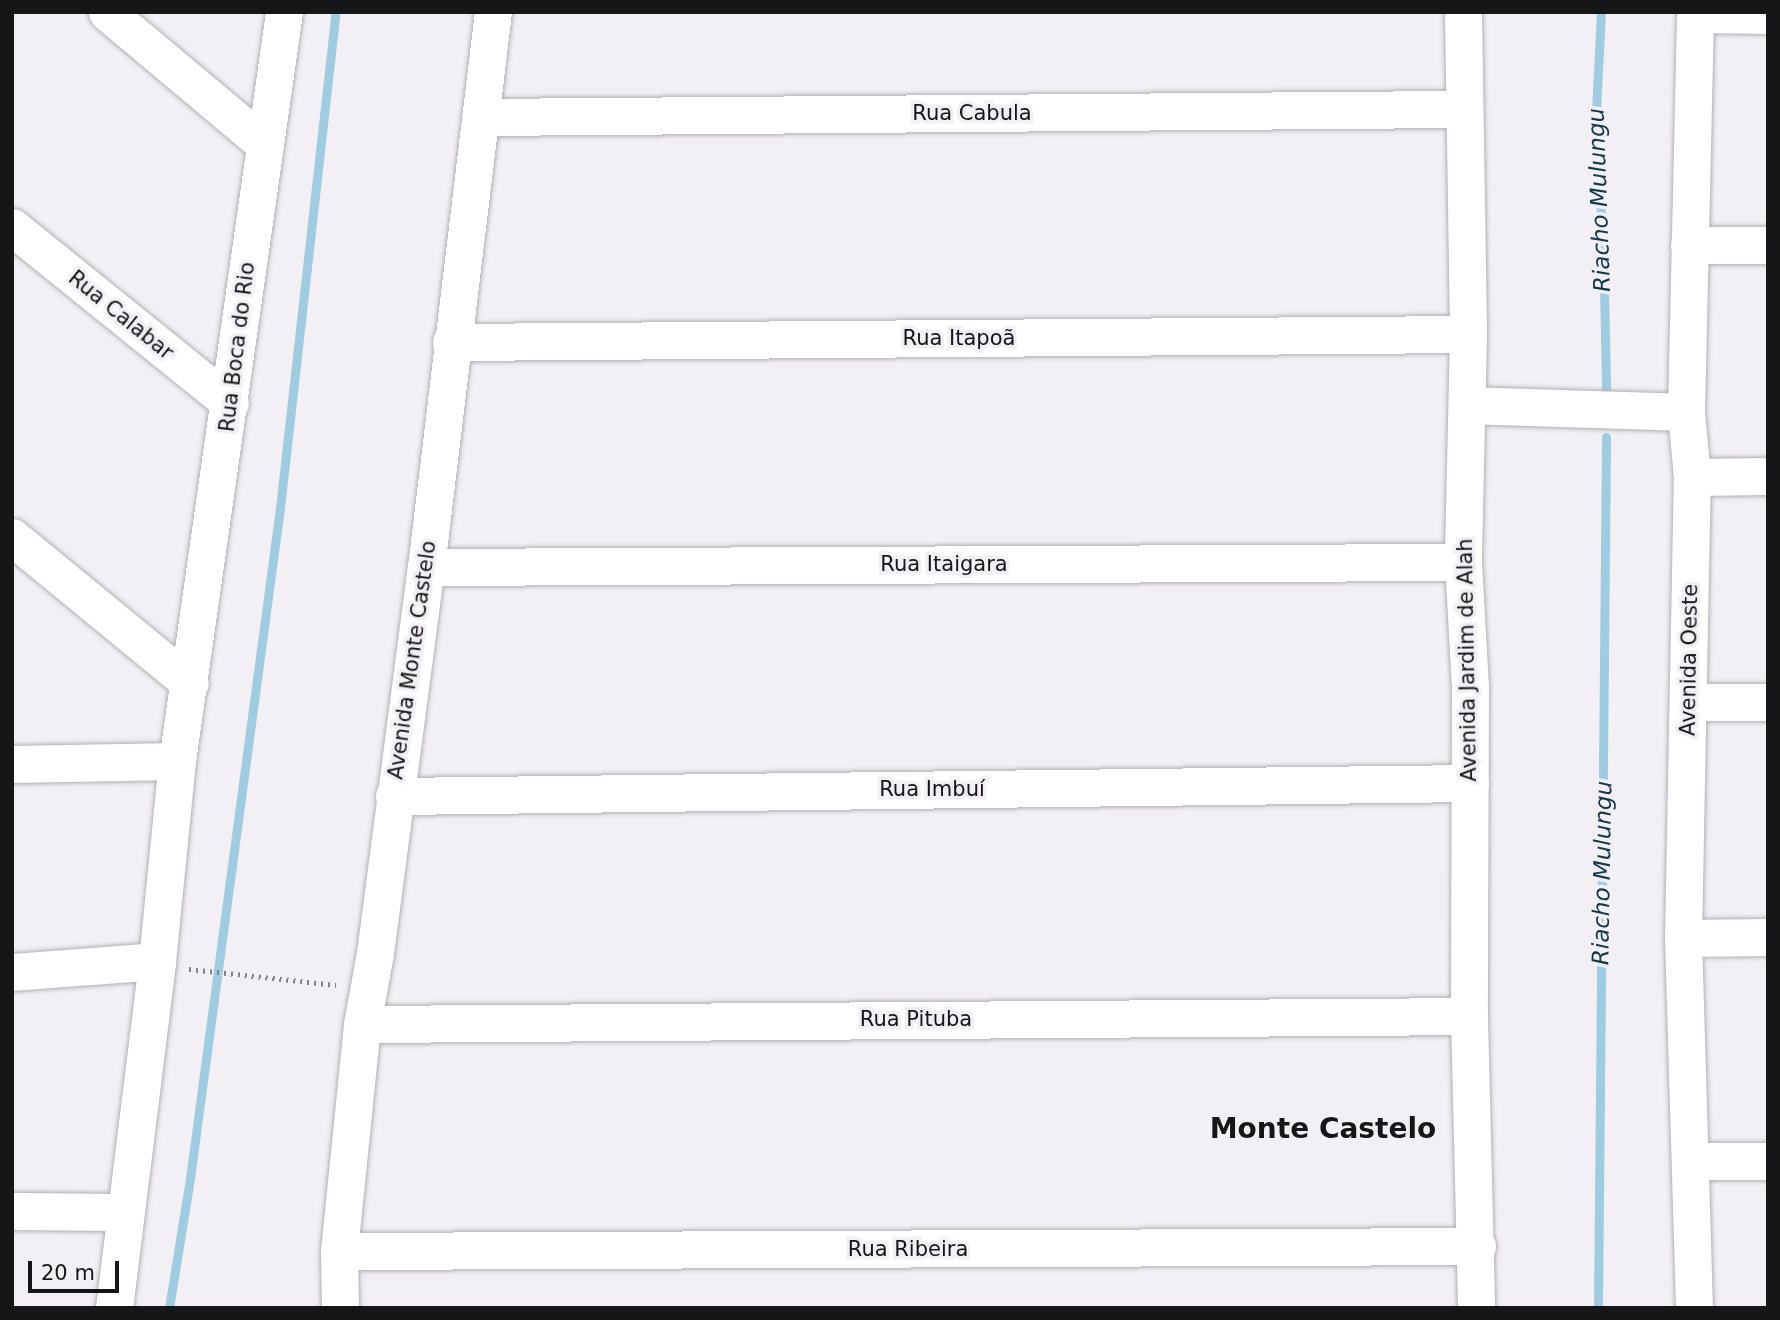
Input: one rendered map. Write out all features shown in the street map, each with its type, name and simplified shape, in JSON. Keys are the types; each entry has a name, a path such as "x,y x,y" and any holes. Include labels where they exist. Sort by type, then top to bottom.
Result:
{"street":[{"path":"107,12 263,143"},
{"name":"Rua Boca do Rio","path":"114,1308 157,961 177,761 230,403 263,143 284,12"},
{"name":"Avenida Monte Castelo","path":"340,1308 339,1251 362,1024 425,567 493,12"},
{"name":"Avenida Jardim de Alah","path":"1463,12 1468,334 1463,562 1470,686 1469,1016 1477,1247 1476,1308"},
{"path":"1695,13 1768,15"},
{"name":"Avenida Oeste","path":"1694,1308 1683,938 1692,477 1686,412 1695,13"},
{"name":"Rua Cabula","path":"480,117 1464,109"},
{"name":"Rua Calabar","path":"12,226 230,403"},
{"path":"1689,245 1768,245"},
{"name":"Rua Itapoã","path":"451,342 1468,334"},
{"path":"1467,405 1686,412"},
{"path":"1692,477 1768,476"},
{"path":"12,537 190,683"},
{"name":"Rua Itaigara","path":"425,567 1463,562"},
{"path":"1689,702 1768,702"},
{"path":"12,764 177,761"},
{"name":"Rua Imbuí","path":"394,796 1470,783"},
{"path":"1683,938 1768,937"},
{"path":"12,972 157,961"},
{"name":"Rua Pituba","path":"362,1024 1469,1016"},
{"path":"1691,1161 1768,1161"},
{"path":"12,1211 125,1212"},
{"name":"Rua Ribeira","path":"339,1251 1477,1247"}],"path":[{"path":"202,970 369,988"}],"waterway":[{"path":"169,1308 190,1178 280,508 336,12"},
{"name":"Riacho Mulungu","path":"1601,12 1595,132 1603,240 1606,389"},
{"name":"Riacho Mulungu","path":"1598,1308 1606,437"}],"district":[{"name":"Monte Castelo","path":"1323,1129"}]}
